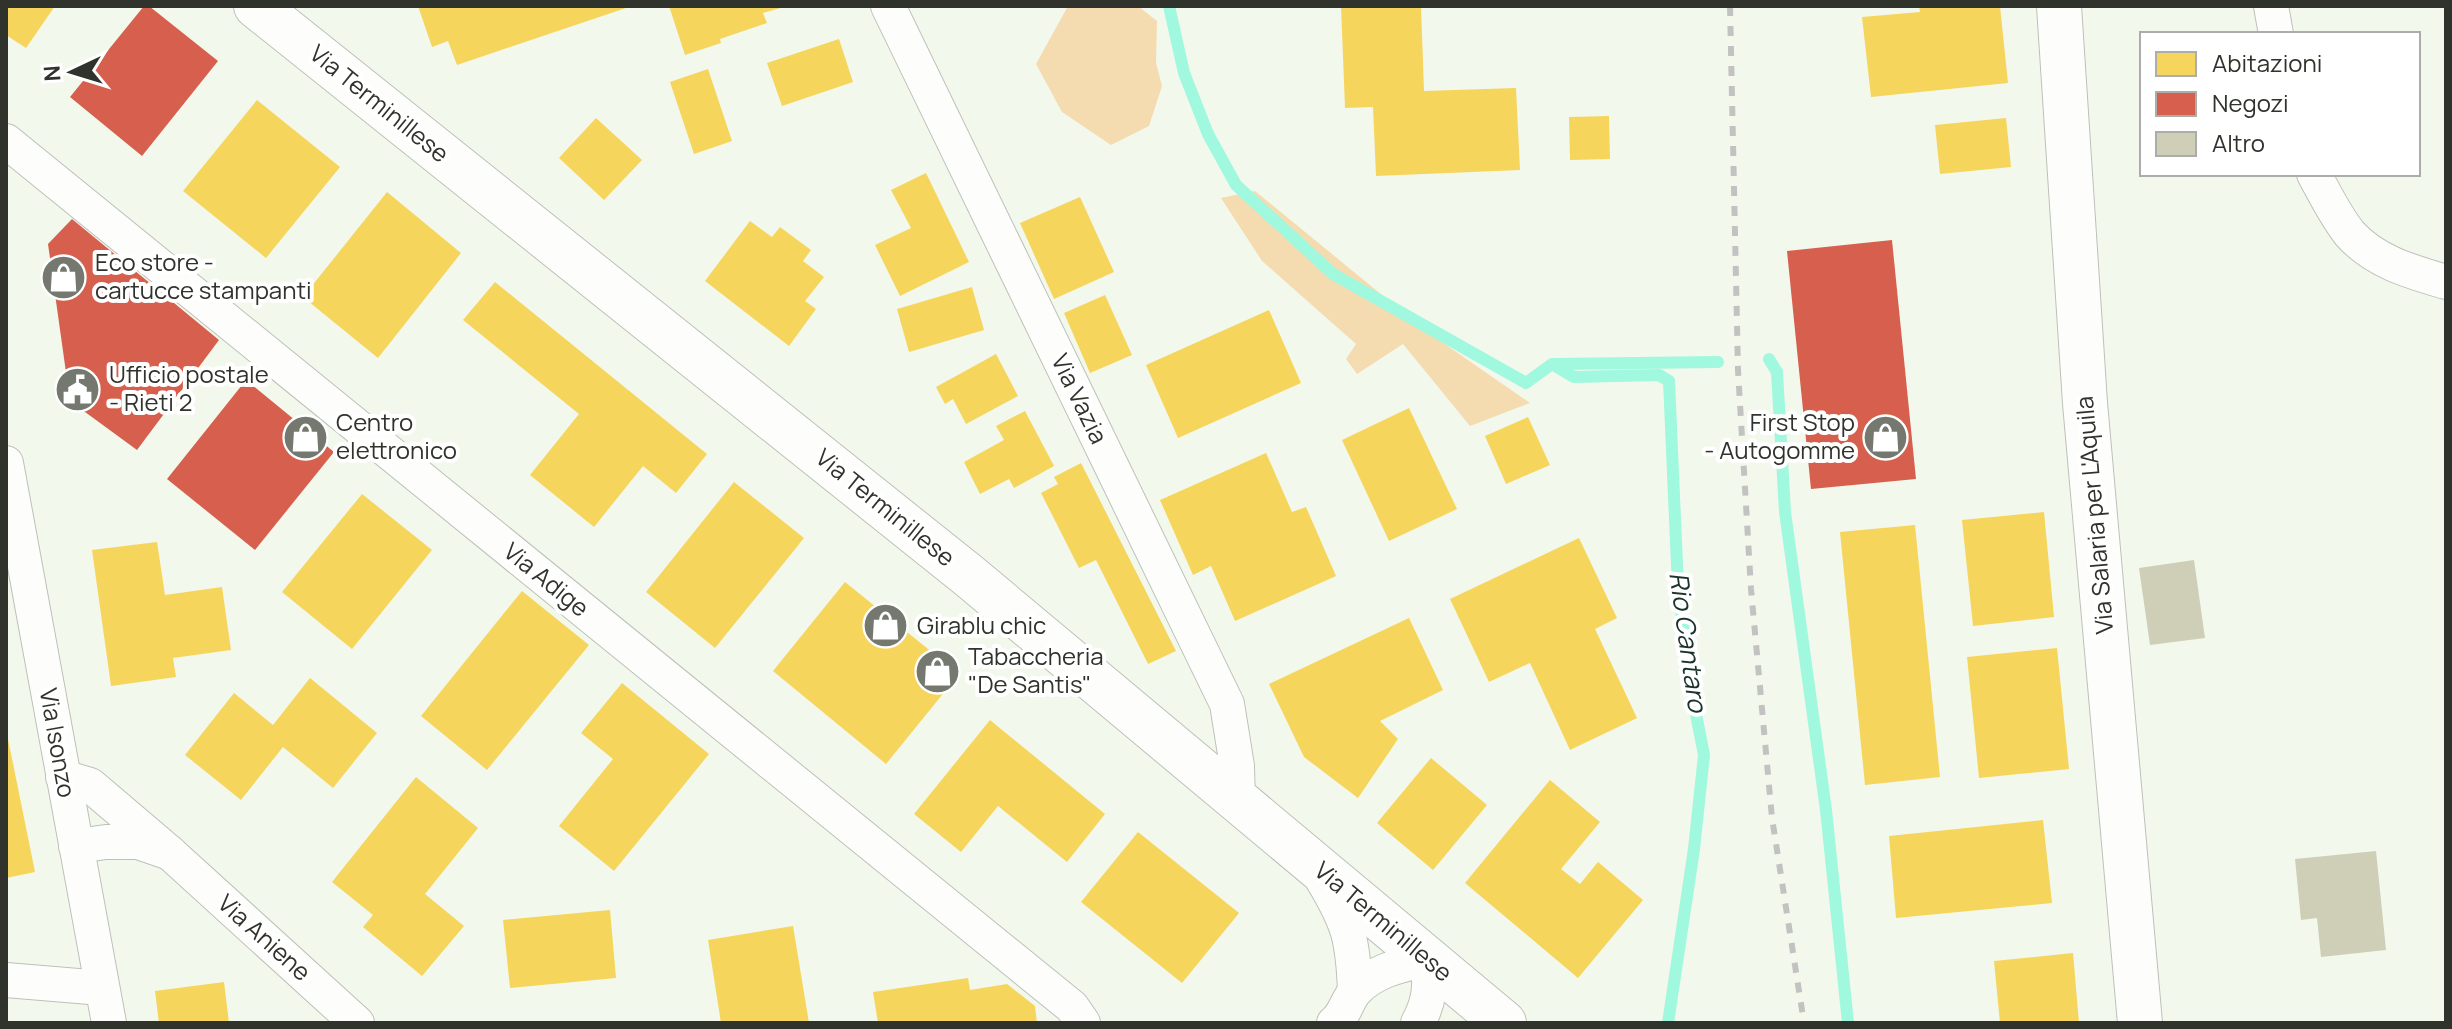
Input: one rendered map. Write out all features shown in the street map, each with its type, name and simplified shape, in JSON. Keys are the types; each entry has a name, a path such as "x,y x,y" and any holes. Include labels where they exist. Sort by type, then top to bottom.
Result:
{"main road":[{"name":"Via Terminillese","path":"256,6 968,575 1499,1019"},
{"name":"Via Salaria per L'Aquila","path":"2059,6 2085,403 2140,1023"}],"street":[{"name":"Via Vazia","path":"888,6 1227,704 1236,751 1238,800"},
{"path":"2271,6 2276,32"},
{"name":"Via Adige","path":"6,141 1072,1007 1083,1023"},
{"path":"6,174 43,171"},
{"path":"2315,176 2351,235 2374,253 2403,269 2446,282"},
{"name":"Via Isonzo","path":"6,463 109,1023"},
{"name":"Via Aniene","path":"63,777 90,785 170,853 357,1023"},
{"name":"Via Aniene","path":"76,846 138,842 170,853"},
{"path":"1314,865 1343,914 1353,950 1355,991"},
{"path":"1334,1023 1341,1018 1355,991 1375,975 1395,966 1427,959 1431,981 1428,1005 1418,1023"},
{"path":"6,980 102,988"},
{"path":"1429,1023 1449,1013 1470,1011 1499,1019"}],"shaded area":[{"path":"1068,6 1138,6 1157,21 1156,63 1162,86 1149,126 1111,145 1062,112 1036,64"},
{"path":"1255,191 1426,331 1530,403 1470,426 1403,344 1357,374 1346,359 1356,344 1262,261 1221,198"}],"building: Abitazioni":[{"path":"6,6 55,6 26,48 6,35"},
{"path":"418,6 626,8 457,65 448,41 432,47"},
{"path":"669,6 784,7 763,13 767,23 685,55"},
{"path":"1341,6 1421,6 1424,91 1516,88 1520,170 1376,176 1373,107 1345,108"},
{"path":"1919,6 2000,6 2008,83 1871,97 1862,17 1920,12"},
{"path":"839,39 853,82 782,106 767,63"},
{"path":"708,69 732,141 694,154 670,82"},
{"path":"257,100 340,167 266,258 183,191"},
{"path":"1609,116 1610,159 1570,160 1569,117"},
{"path":"596,118 642,160 604,200 559,158"},
{"path":"2006,118 2011,167 1940,174 1935,125"},
{"path":"926,173 969,262 900,296 875,245 911,228 891,190"},
{"path":"387,192 461,253 378,358 303,297"},
{"path":"1080,197 1114,272 1054,299 1020,223"},
{"path":"750,221 772,237 780,227 811,250 803,261 824,277 805,301 816,309 789,346 705,281"},
{"path":"495,282 707,454 676,493 643,466 594,527 530,475 579,414 463,320"},
{"path":"972,287 984,330 909,352 897,309"},
{"path":"1105,295 1132,355 1090,373 1064,313"},
{"path":"1269,310 1301,383 1178,438 1146,365"},
{"path":"996,354 1018,396 966,424 953,399 945,404 936,387"},
{"path":"1409,408 1457,509 1389,541 1342,440"},
{"path":"1025,411 1054,466 1014,488 1009,479 980,494 964,462 1004,440 996,426"},
{"path":"1528,417 1550,465 1506,484 1485,436"},
{"path":"1266,453 1292,512 1306,507 1336,576 1235,621 1211,566 1193,575 1160,500"},
{"path":"1081,463 1176,651 1148,664 1096,560 1079,568 1041,493 1058,484 1054,477"},
{"path":"734,482 804,538 715,648 646,592"},
{"path":"362,494 432,550 352,649 282,592"},
{"path":"2044,512 2054,617 1973,626 1962,520"},
{"path":"1915,525 1940,777 1865,785 1840,532"},
{"path":"1579,538 1617,618 1595,629 1637,718 1570,750 1530,663 1489,682 1450,599"},
{"path":"157,542 165,595 222,587 231,650 173,658 176,677 111,686 92,550"},
{"path":"845,582 959,674 886,764 773,671"},
{"path":"522,591 589,645 487,770 421,716"},
{"path":"1409,618 1443,690 1380,721 1398,739 1358,798 1304,757 1269,684"},
{"path":"2057,648 2069,769 1979,778 1967,657"},
{"path":"310,678 377,733 333,788 283,747 241,800 185,755 234,693 273,725"},
{"path":"622,683 709,754 614,871 559,826 613,759 581,733"},
{"path":"990,720 1105,814 1067,862 998,806 961,852 914,814"},
{"path":"6,729 35,872 6,878"},
{"path":"1431,758 1487,805 1433,870 1377,823"},
{"path":"416,777 478,828 425,894 464,926 422,976 363,927 373,915 332,882"},
{"path":"1550,780 1600,822 1561,869 1580,884 1598,862 1643,900 1578,978 1465,883"},
{"path":"2043,820 2052,903 1896,918 1889,836"},
{"path":"1138,832 1239,913 1182,983 1081,902"},
{"path":"610,910 616,978 510,988 503,920"},
{"path":"793,926 809,1023 721,1023 708,940"},
{"path":"2073,953 2079,1023 2000,1023 1994,961"},
{"path":"968,978 970,990 1007,984 1035,1006 1037,1023 878,1023 873,992"},
{"path":"224,982 229,1023 159,1023 155,991"}],"building: Negozi":[{"path":"144,6 149,6 218,61 142,156 70,97"},
{"path":"72,219 219,340 137,450 70,401 48,244"},
{"path":"1892,240 1916,479 1811,489 1787,251"},
{"path":"246,380 334,452 255,550 167,479"}],"building: Altro":[{"path":"2194,560 2205,638 2150,645 2139,568"},
{"path":"2376,851 2386,950 2321,957 2317,918 2301,920 2295,859"}],"waterway":[{"name":"Rio Cantaro","path":"1169,6 1184,73 1208,134 1236,185 1333,274 1526,383 1552,364 1574,377 1659,375 1669,381 1678,588 1704,755 1694,849 1668,1023"},
{"name":"Rio Cantaro","path":"1769,359 1777,372 1785,512 1826,810 1848,1023"},
{"name":"Rio Cantaro","path":"1555,364 1718,362"}],"railway":[{"path":"1730,6 1738,370 1751,589 1772,818 1804,1023"}],"place":[{"name":"Eco store - cartucce stampanti","path":"64,277"},
{"name":"Ufficio postale - Rieti 2","path":"78,389"},
{"name":"Centro elettronico","path":"305,437"},
{"name":"First Stop - Autogomme","path":"1886,437"},
{"name":"Girablu chic","path":"886,626"},
{"name":"Tabaccheria \"De Santis\"","path":"937,671"}]}
